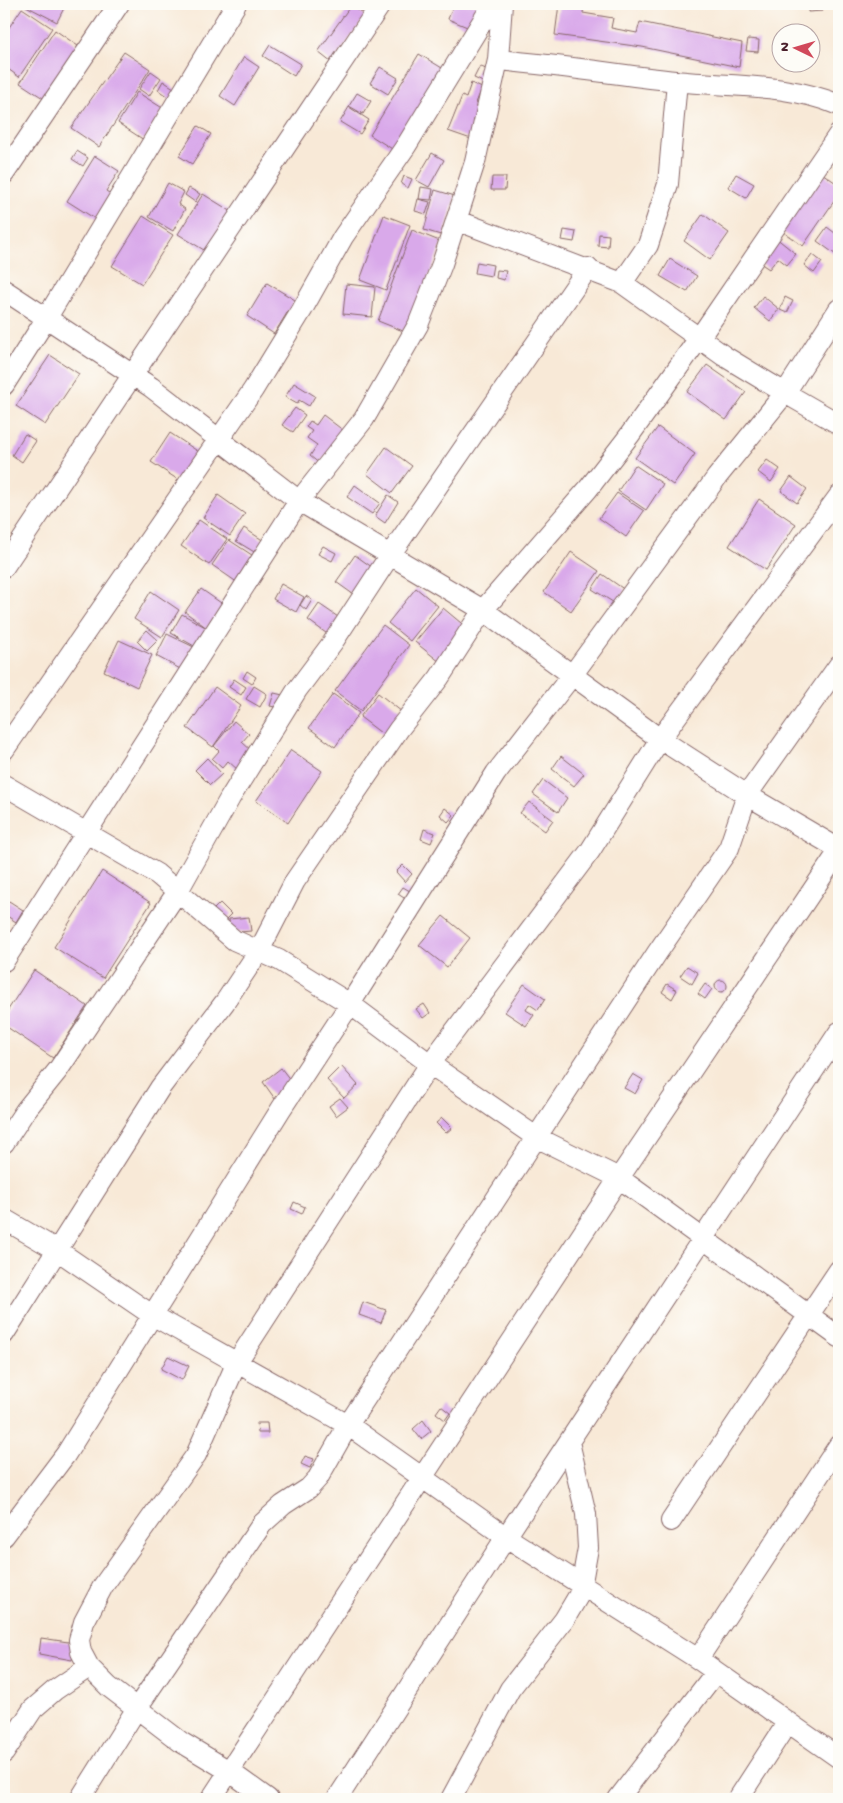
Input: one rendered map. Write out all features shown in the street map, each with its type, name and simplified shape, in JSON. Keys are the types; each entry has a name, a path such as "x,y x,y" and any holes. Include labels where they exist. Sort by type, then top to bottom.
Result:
{"street":[{"path":"4,174 118,4"},
{"path":"4,384 46,319 236,4"},
{"path":"4,567 131,374 226,238 381,4"},
{"path":"4,750 217,438 253,390 302,310 343,237 406,146 494,4"},
{"path":"4,961 87,834 298,501 364,419 418,324 442,264 475,162 498,60 502,4"},
{"path":"498,60 677,81 762,86 826,100 839,106"},
{"path":"622,283 648,245 668,184 677,81"},
{"path":"4,1334 160,1088 225,1002 259,951 295,881 399,729 439,678 483,610 588,489 700,337 839,134"},
{"path":"456,220 588,268 622,283 724,356 839,424"},
{"path":"4,1144 25,1111 58,1070 178,891 230,798 297,690 337,635 588,268"},
{"path":"4,290 131,374 298,501 483,610 660,739 747,795 839,850 619,1178 211,1799"},
{"path":"4,1536 66,1454 152,1315 496,774 573,674 717,477 785,393 839,309"},
{"path":"268,1799 229,1771 181,1742 109,1687 89,1667 82,1652 79,1640 84,1622 103,1586 196,1455 237,1362 430,1064 590,851 660,739 839,496"},
{"path":"80,1799 137,1708 262,1524 283,1505 309,1488 318,1478 348,1425 536,1137 729,848 747,795 839,665"},
{"path":"4,785 141,864 178,891 204,917 234,940 279,960 350,1004 430,1064 536,1137 619,1178 839,1337"},
{"path":"338,1799 506,1537 839,1032"},
{"path":"4,1219 57,1250 152,1315 348,1425 506,1537 698,1659 839,1758"},
{"path":"670,1521 839,1270"},
{"path":"452,1799 510,1689 564,1620 580,1593 588,1548 586,1514 569,1442"},
{"path":"698,1659 839,1445"},
{"path":"4,1753 33,1709 55,1690 89,1667"},
{"path":"618,1799 716,1672"},
{"path":"738,1799 788,1722"}],"building":[{"path":"27,4 66,4 57,22 26,6"},
{"path":"454,4 482,5 472,29 448,19"},
{"path":"559,4 584,4 583,13 613,18 611,28 637,33 640,22 742,43 739,67 642,47 555,35"},
{"path":"808,4 823,4 823,11 808,12"},
{"path":"351,5 366,16 332,63 318,52"},
{"path":"22,8 52,28 19,77 4,66 4,35"},
{"path":"55,30 78,46 46,100 20,83"},
{"path":"748,39 759,40 758,52 746,51"},
{"path":"270,45 301,64 294,76 263,56"},
{"path":"124,52 150,69 99,147 71,128"},
{"path":"419,54 447,71 397,152 370,135"},
{"path":"244,57 259,67 235,106 220,96"},
{"path":"480,66 491,72 485,83 474,78"},
{"path":"380,67 398,78 388,94 370,83"},
{"path":"151,71 161,78 149,96 139,89"},
{"path":"163,81 180,92 174,101 158,90"},
{"path":"471,83 482,88 476,103 483,106 471,139 448,131 462,96 466,98"},
{"path":"137,92 164,109 144,140 118,123"},
{"path":"357,93 371,101 363,114 349,106"},
{"path":"349,107 369,120 360,134 340,122"},
{"path":"198,126 211,134 192,164 179,156"},
{"path":"77,151 88,158 83,166 72,159"},
{"path":"432,153 444,160 429,187 416,180"},
{"path":"95,156 119,171 106,191 112,195 97,220 67,201"},
{"path":"819,171 839,185 839,194 803,246 779,229"},
{"path":"736,174 754,184 746,198 728,187"},
{"path":"404,176 412,179 408,188 401,184"},
{"path":"492,177 506,177 505,190 491,190"},
{"path":"168,183 184,192 178,204 185,209 173,231 149,217"},
{"path":"421,187 433,189 431,200 419,199"},
{"path":"189,188 200,194 195,202 185,195"},
{"path":"435,190 455,196 444,236 424,230"},
{"path":"203,194 237,215 212,255 178,234"},
{"path":"418,199 430,202 426,214 415,211"},
{"path":"703,214 729,233 710,260 684,241"},
{"path":"384,215 410,225 386,290 360,280"},
{"path":"143,216 173,235 142,284 112,266"},
{"path":"827,227 839,236 839,257 817,241"},
{"path":"412,230 442,242 408,333 378,321"},
{"path":"564,230 576,232 574,242 562,240"},
{"path":"599,234 609,235 608,247 598,246"},
{"path":"775,237 796,254 787,265 778,258 769,269 757,261"},
{"path":"812,254 822,262 814,273 804,265"},
{"path":"670,259 697,276 687,292 660,276"},
{"path":"477,262 493,265 491,276 475,273"},
{"path":"497,270 506,271 504,280 496,278"},
{"path":"267,283 295,300 274,334 247,316"},
{"path":"346,284 375,287 372,317 343,314"},
{"path":"763,296 779,309 770,321 754,308"},
{"path":"785,297 793,301 787,313 780,310"},
{"path":"50,355 79,374 45,425 16,406"},
{"path":"707,365 746,392 726,420 687,392"},
{"path":"294,383 315,396 309,406 299,400 297,404 285,397"},
{"path":"295,408 305,415 293,432 282,425"},
{"path":"323,415 344,431 320,464 310,456 317,445 307,438 312,431 306,427 310,421 316,425"},
{"path":"658,427 695,454 673,485 635,458"},
{"path":"170,433 199,452 180,481 151,462"},
{"path":"25,434 36,441 22,462 12,455"},
{"path":"386,447 412,466 392,493 367,474"},
{"path":"767,460 780,469 771,482 758,472"},
{"path":"635,465 663,484 646,510 618,491"},
{"path":"791,477 807,489 797,503 781,491"},
{"path":"355,485 380,503 372,514 347,497"},
{"path":"617,493 644,511 626,537 599,518"},
{"path":"218,495 245,514 230,536 203,518"},
{"path":"388,495 398,502 385,523 375,516"},
{"path":"759,499 796,524 766,570 729,546"},
{"path":"199,520 227,539 209,565 181,546"},
{"path":"244,528 264,541 256,553 236,541"},
{"path":"229,540 258,559 241,585 212,565"},
{"path":"323,546 336,553 332,561 318,554"},
{"path":"571,552 599,571 571,611 544,592"},
{"path":"355,555 376,570 357,597 336,582"},
{"path":"602,574 625,590 616,604 592,589"},
{"path":"281,584 304,597 296,612 273,599"},
{"path":"416,588 438,606 410,641 388,623"},
{"path":"201,589 224,605 207,628 185,612"},
{"path":"151,591 179,610 162,637 134,619"},
{"path":"306,596 312,600 306,610 300,605"},
{"path":"319,604 341,619 330,636 308,620"},
{"path":"443,608 467,628 440,662 415,642"},
{"path":"182,614 207,628 196,647 171,633"},
{"path":"383,625 409,645 361,711 335,691"},
{"path":"147,630 158,640 147,651 137,641"},
{"path":"167,634 196,648 184,671 156,656"},
{"path":"119,640 152,655 137,687 104,671"},
{"path":"247,671 256,677 252,684 243,678"},
{"path":"234,679 246,687 241,695 229,687"},
{"path":"254,686 267,694 260,707 246,699"},
{"path":"215,687 241,706 213,747 187,728"},
{"path":"274,693 283,695 280,708 270,706"},
{"path":"378,693 402,712 385,736 360,717"},
{"path":"333,694 359,713 335,747 309,728"},
{"path":"234,721 249,734 242,742 253,752 238,770 228,761 222,768 212,759 219,751 214,746"},
{"path":"291,750 322,771 288,823 256,801"},
{"path":"561,756 584,774 574,786 552,769"},
{"path":"207,758 222,774 210,785 195,770"},
{"path":"543,780 567,798 558,812 533,794"},
{"path":"529,802 553,820 545,831 520,813"},
{"path":"445,808 454,815 448,822 440,815"},
{"path":"424,829 435,833 431,843 421,839"},
{"path":"403,865 412,874 405,882 396,872"},
{"path":"102,871 151,903 103,978 54,947"},
{"path":"403,887 415,894 410,902 398,894"},
{"path":"9,901 23,910 16,922 4,914 4,909"},
{"path":"220,903 231,914 225,920 214,909"},
{"path":"443,916 470,938 447,967 419,945"},
{"path":"249,917 251,931 230,933 229,919"},
{"path":"687,966 698,973 692,984 680,976"},
{"path":"34,970 87,1006 53,1058 4,1025 4,1016"},
{"path":"721,980 727,986 721,992 715,986"},
{"path":"524,984 545,999 538,1010 529,1004 526,1010 534,1015 526,1026 505,1012"},
{"path":"667,984 677,990 672,999 662,992"},
{"path":"705,984 712,989 705,999 698,994"},
{"path":"424,1004 430,1013 423,1018 416,1009"},
{"path":"341,1066 358,1085 344,1098 327,1080"},
{"path":"281,1068 294,1085 275,1099 263,1082"},
{"path":"633,1074 643,1080 635,1094 624,1088"},
{"path":"340,1098 348,1107 336,1116 329,1106"},
{"path":"442,1118 452,1128 446,1133 436,1123"},
{"path":"294,1202 305,1207 302,1214 291,1209"},
{"path":"363,1302 386,1310 381,1323 359,1315"},
{"path":"168,1356 189,1366 182,1380 161,1369"},
{"path":"441,1406 450,1413 445,1420 436,1413"},
{"path":"423,1420 431,1431 421,1439 413,1429"},
{"path":"257,1423 267,1423 268,1433 258,1433"},
{"path":"305,1456 314,1459 310,1468 301,1464"},
{"path":"41,1638 75,1643 72,1660 39,1654"}]}
